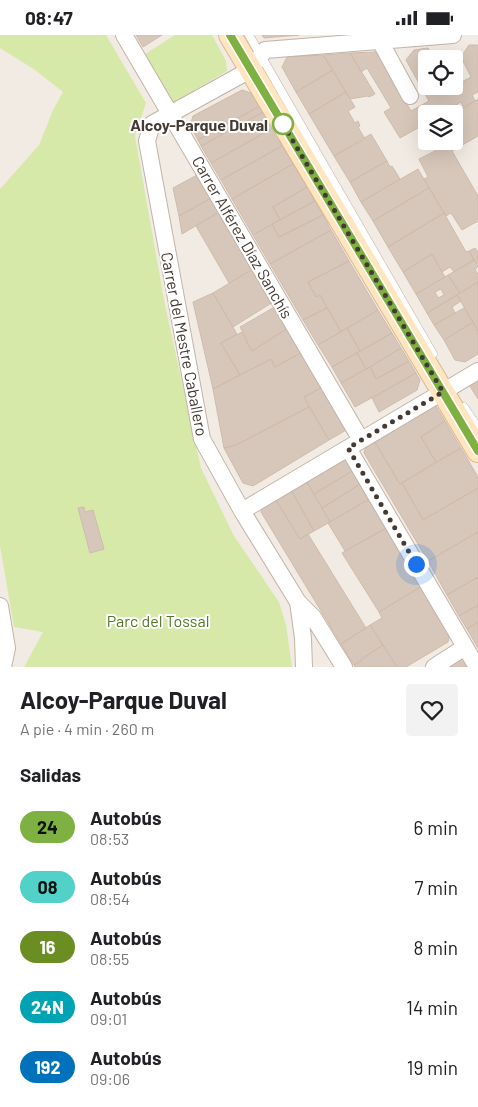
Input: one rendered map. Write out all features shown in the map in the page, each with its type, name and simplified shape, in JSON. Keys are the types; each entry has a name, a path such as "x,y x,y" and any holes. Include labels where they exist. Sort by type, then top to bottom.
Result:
{"main road":[{"path":"230,35 255,63 450,388 478,451"}],"street":[{"name":"Carrer Alférez Díaz Sanchís","path":"124,35 170,113 355,444 477,667"},
{"name":"Carrer del Mestre Caballero","path":"344,667 313,617 298,602 242,511 202,439 147,141 152,124 255,63 265,50 453,35"},
{"path":"380,41 410,96"},
{"path":"242,511 478,371"},
{"path":"298,602 303,637 304,667"},
{"path":"0,605 6,649 3,667"},
{"path":"434,667 465,647"}],"lane":[{"path":"248,35 255,63 437,361"},
{"path":"462,403 478,428"}],"green space":[{"name":"Parc del Tossal","path":"0,35 106,35 146,103 135,136 165,305 201,468 234,536 279,602 286,625 292,667 24,667 43,632 14,627 0,546 0,189 39,145 53,110 63,92 35,70 0,48"},
{"path":"175,35 212,35 226,61 227,71 171,104 142,56"}],"building":[{"path":"136,35 162,35 143,47"},
{"path":"262,35 299,35 264,38"},
{"path":"469,45 478,45 478,92 472,95 475,101 464,108 461,102 456,105 422,105 429,101 426,95 463,95 463,81 471,77 463,61 463,54"},
{"path":"428,48 429,50 418,50 418,81 406,60 414,50"},
{"path":"376,52 411,111 418,107 418,128 400,138 384,112 391,108 367,68 361,72 350,53"},
{"path":"350,53 375,94 369,97 350,99 323,55"},
{"path":"323,55 333,70 296,92 282,67 287,57"},
{"path":"333,70 346,92 309,114 296,92"},
{"path":"242,90 251,93 260,106 198,140 190,126 193,116"},
{"path":"346,92 355,107 348,111 355,123 358,121 360,126 358,127 365,139 334,156 309,114"},
{"path":"478,99 478,136 463,145 463,108"},
{"path":"260,106 263,112 221,135 218,129"},
{"path":"263,112 273,128 211,163 201,146"},
{"path":"273,128 282,146 221,180 211,163"},
{"path":"218,129 221,135 201,146 198,140"},
{"path":"371,134 387,161 350,182 334,156"},
{"path":"282,146 293,164 232,199 221,180"},
{"path":"454,150 452,151 478,196 478,221 462,230 451,213 446,216 424,179 428,177 419,159 435,151"},
{"path":"387,161 400,179 361,202 350,182"},
{"path":"293,164 307,187 273,207 280,220 253,235 232,199"},
{"path":"418,169 429,188 373,221 361,202"},
{"path":"197,175 211,198 179,216 173,188"},
{"path":"307,187 315,201 280,220 273,207"},
{"path":"429,188 444,213 388,247 373,221"},
{"path":"211,198 219,212 182,234 179,216"},
{"path":"315,201 323,215 279,237 272,224"},
{"path":"219,212 253,269 229,283 196,226"},
{"path":"444,213 466,252 469,251 474,260 454,272 450,267 442,272 432,254 403,272 388,247"},
{"path":"323,215 331,230 270,264 253,235 272,224 279,237"},
{"path":"331,230 349,261 308,282 316,297 320,295 327,308 303,320 270,264"},
{"path":"475,248 478,252 477,264 469,251"},
{"path":"432,254 445,277 416,294 403,272"},
{"path":"474,260 478,266 475,270 478,274 478,282 460,293 448,275"},
{"path":"349,261 378,310 341,332 320,295 316,297 308,282"},
{"path":"253,269 273,302 233,327 213,293"},
{"path":"448,275 460,293 427,313 416,294","holes":["441,289 444,295 438,298 435,292"]},
{"path":"478,282 478,331 457,295"},
{"path":"213,293 237,334 221,343 240,375 213,389 193,302"},
{"path":"457,295 461,301 452,307 455,313 434,325 427,313"},
{"path":"278,305 291,326 252,351 240,327"},
{"path":"327,308 341,332 318,345 303,320"},
{"path":"464,308 473,322 444,340 434,325"},
{"path":"378,310 392,333 360,351 347,328"},
{"path":"473,322 478,331 478,354 465,362 455,360 444,340"},
{"path":"288,328 302,352 275,367 271,359 240,375 221,343 242,332 252,351"},
{"path":"347,328 360,351 332,367 318,345"},
{"path":"392,333 401,348 366,369 357,353"},
{"path":"401,348 409,361 376,379 370,367"},
{"path":"302,352 323,387 304,397 309,407 236,445 224,448 213,389 271,359 275,367"},
{"path":"357,353 366,369 341,383 332,367"},
{"path":"409,361 416,373 355,407 341,383 370,367 376,379"},
{"path":"416,373 420,380 417,390 379,412 372,398"},
{"path":"478,377 478,399 468,383"},
{"path":"323,387 348,429 329,440 304,397"},
{"path":"434,403 445,421 421,437 436,462 400,484 373,439"},
{"path":"309,407 329,440 253,486 243,483 224,448 236,445"},
{"path":"445,421 461,448 436,462 421,437"},
{"path":"373,439 400,484 402,483 423,520 478,488 478,532 428,561 364,453 367,442"},
{"path":"461,448 478,477 478,488 423,520 402,483"},
{"path":"346,455 354,470 314,494 305,479"},
{"path":"354,470 362,483 322,508 314,494"},
{"path":"305,479 330,522 314,531 290,488"},
{"path":"362,483 371,498 330,522 322,508"},
{"path":"290,488 314,531 300,539 274,497"},
{"path":"274,497 300,539 308,534 366,628 341,644 261,512 263,503"},
{"path":"371,498 388,527 345,551 328,523"},
{"path":"84,507 85,512 93,510 104,549 90,553 78,508"},
{"path":"388,527 422,586 379,612 342,553"},
{"path":"478,532 478,577 447,595 428,561"},
{"path":"478,577 478,605 459,616 447,595"},
{"path":"422,586 450,633 448,642 406,667 397,667 370,625 382,618 379,612"},
{"path":"478,605 478,622 467,629 459,616"},
{"path":"478,622 478,648 467,629"},
{"path":"370,625 383,645 354,665 341,644"},
{"path":"383,645 397,667 355,667 354,665 362,661 361,659"},
{"path":"462,655 468,667 442,667"}],"bus line":[{"name":"24","path":"230,35 478,451"}],"place":[{"name":"Alcoy-Parque Duval","path":"283,124"}],"route":[{"path":"283,124 281,121 443,392 348,448 416,564"}]}
